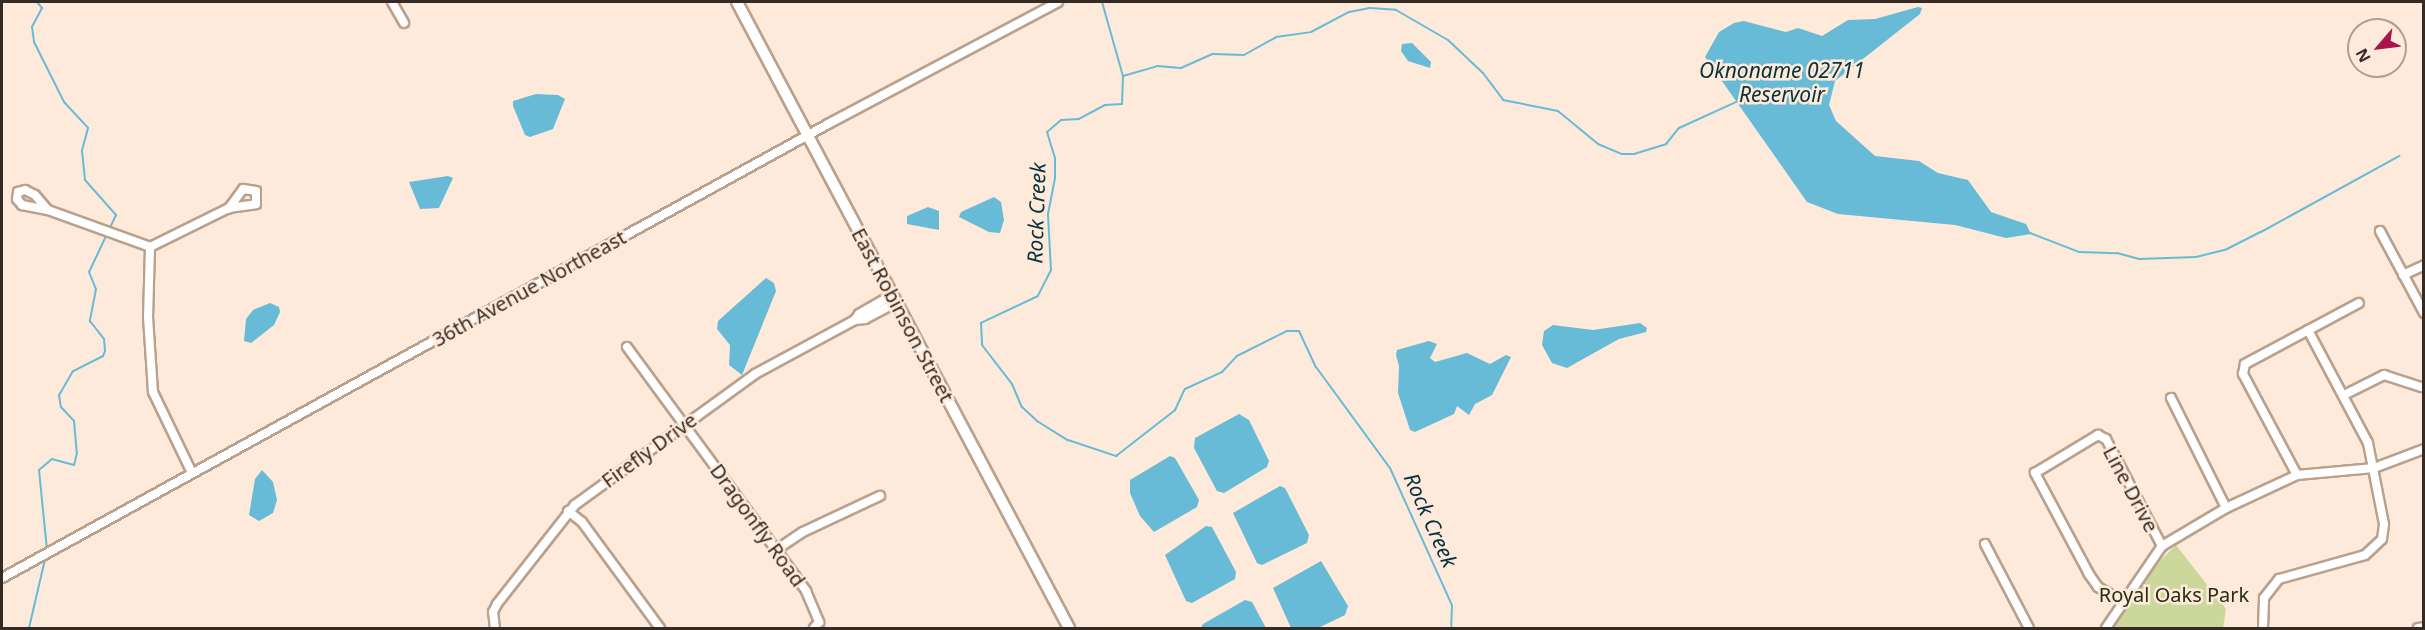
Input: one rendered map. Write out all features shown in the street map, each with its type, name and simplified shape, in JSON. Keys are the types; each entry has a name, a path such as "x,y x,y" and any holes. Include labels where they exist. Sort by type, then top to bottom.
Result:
{"street":[{"path":"393,2 404,23"},
{"name":"East Robinson Street","path":"737,2 1069,628"},
{"name":"36th Avenue Northeast","path":"2,578 808,135 1058,2"},
{"path":"48,210 150,247 230,208"},
{"path":"2380,231 2424,313"},
{"path":"150,247 148,317 153,392 192,473"},
{"path":"2403,275 2424,265"},
{"name":"Firefly Drive","path":"495,628 493,612 497,604 568,512 684,424 755,374 855,320 865,319 895,298"},
{"path":"2297,475 2243,374 2245,364 2359,303"},
{"path":"2263,628 2264,598 2279,579 2365,555 2382,539 2384,524 2368,443 2308,330"},
{"name":"Dragonfly Road","path":"627,347 812,601 819,622 814,628"},
{"path":"2344,395 2384,375 2421,387"},
{"path":"2171,398 2226,508"},
{"name":"Line Drive","path":"2123,602 2098,587 2089,574 2035,473 2098,435 2106,439 2162,546"},
{"path":"2106,628 2162,546 2226,508 2297,475 2374,468 2424,449"},
{"path":"776,550 803,532 880,496"},
{"path":"568,512 582,522 660,628"},
{"path":"1985,544 2029,628"},
{"path":"2418,628 2424,627"}],"green space":[{"name":"Royal Oaks Park","path":"2176,545 2226,609 2223,628 2113,628 2151,570"}],"water":[{"name":"Oknoname 02711 Reservoir","path":"1918,7 1922,8 1920,14 1835,81 1829,105 1836,121 1875,156 1919,161 1938,173 1968,180 1991,212 2026,224 2031,234 2006,238 1955,225 1838,214 1807,202 1705,57 1719,32 1734,23 1744,21 1786,32 1798,28 1822,36 1848,20 1875,19"},
{"path":"1412,43 1431,62 1430,68 1408,61 1401,51 1402,44"},
{"path":"536,94 558,95 565,99 553,129 530,137 525,135 513,101"},
{"path":"448,176 453,178 439,208 420,209 409,182"},
{"path":"994,197 1001,202 1004,220 1000,233 989,232 959,217 961,212"},
{"path":"928,207 939,211 939,230 907,224 907,216"},
{"path":"766,278 774,283 776,291 742,375 729,365 730,345 717,329 718,321"},
{"path":"270,303 279,307 280,312 274,325 251,343 244,341 246,319 253,310"},
{"path":"1640,323 1647,328 1646,332 1619,339 1567,368 1552,363 1542,345 1544,331 1553,325 1593,330"},
{"path":"1429,341 1437,344 1430,358 1435,362 1467,353 1490,364 1506,355 1511,357 1492,395 1475,404 1469,415 1457,406 1454,414 1415,432 1410,430 1398,393 1399,366 1396,355 1397,350"},
{"path":"1239,414 1249,420 1269,461 1267,467 1224,493 1217,491 1194,448 1195,438"},
{"path":"1170,456 1175,458 1199,500 1197,507 1154,532 1140,516 1130,493 1130,480"},
{"path":"262,470 273,482 277,500 273,513 259,521 249,515 255,479"},
{"path":"1280,486 1285,488 1309,535 1307,543 1262,565 1257,563 1233,513"},
{"path":"1206,526 1212,527 1236,572 1235,579 1192,603 1186,601 1165,555"},
{"path":"1321,561 1348,606 1345,615 1318,628 1291,628 1273,588"},
{"path":"1245,600 1252,602 1266,628 1201,628 1203,624"}],"waterway":[{"path":"37,2 42,8 32,27 34,42 64,102 88,128 82,151 85,180 116,215 89,272 96,289 90,321 104,339 105,351 103,356 73,371 59,395 61,407 74,421 77,453 74,465 52,459 39,470 47,550"},
{"name":"Rock Creek","path":"1102,2 1123,76 1122,104 1105,105 1079,119 1061,120 1047,132 1055,158 1055,178 1048,215 1051,270 1038,296 981,323 982,345 1012,384 1022,407 1037,421 1068,440 1116,456 1175,410 1185,389 1222,372 1237,356 1287,331 1299,331 1316,367 1390,468 1452,605 1451,628"},
{"path":"1123,76 1157,66 1181,68 1213,54 1244,55 1276,37 1311,32 1349,12 1370,8 1396,10 1448,40 1483,73 1503,100 1558,111 1598,144 1622,154 1634,154 1666,144 1679,128 1736,102"},
{"path":"2030,233 2079,252 2117,253 2139,259 2196,257 2227,249 2399,156"},
{"path":"29,628 46,555"}]}
